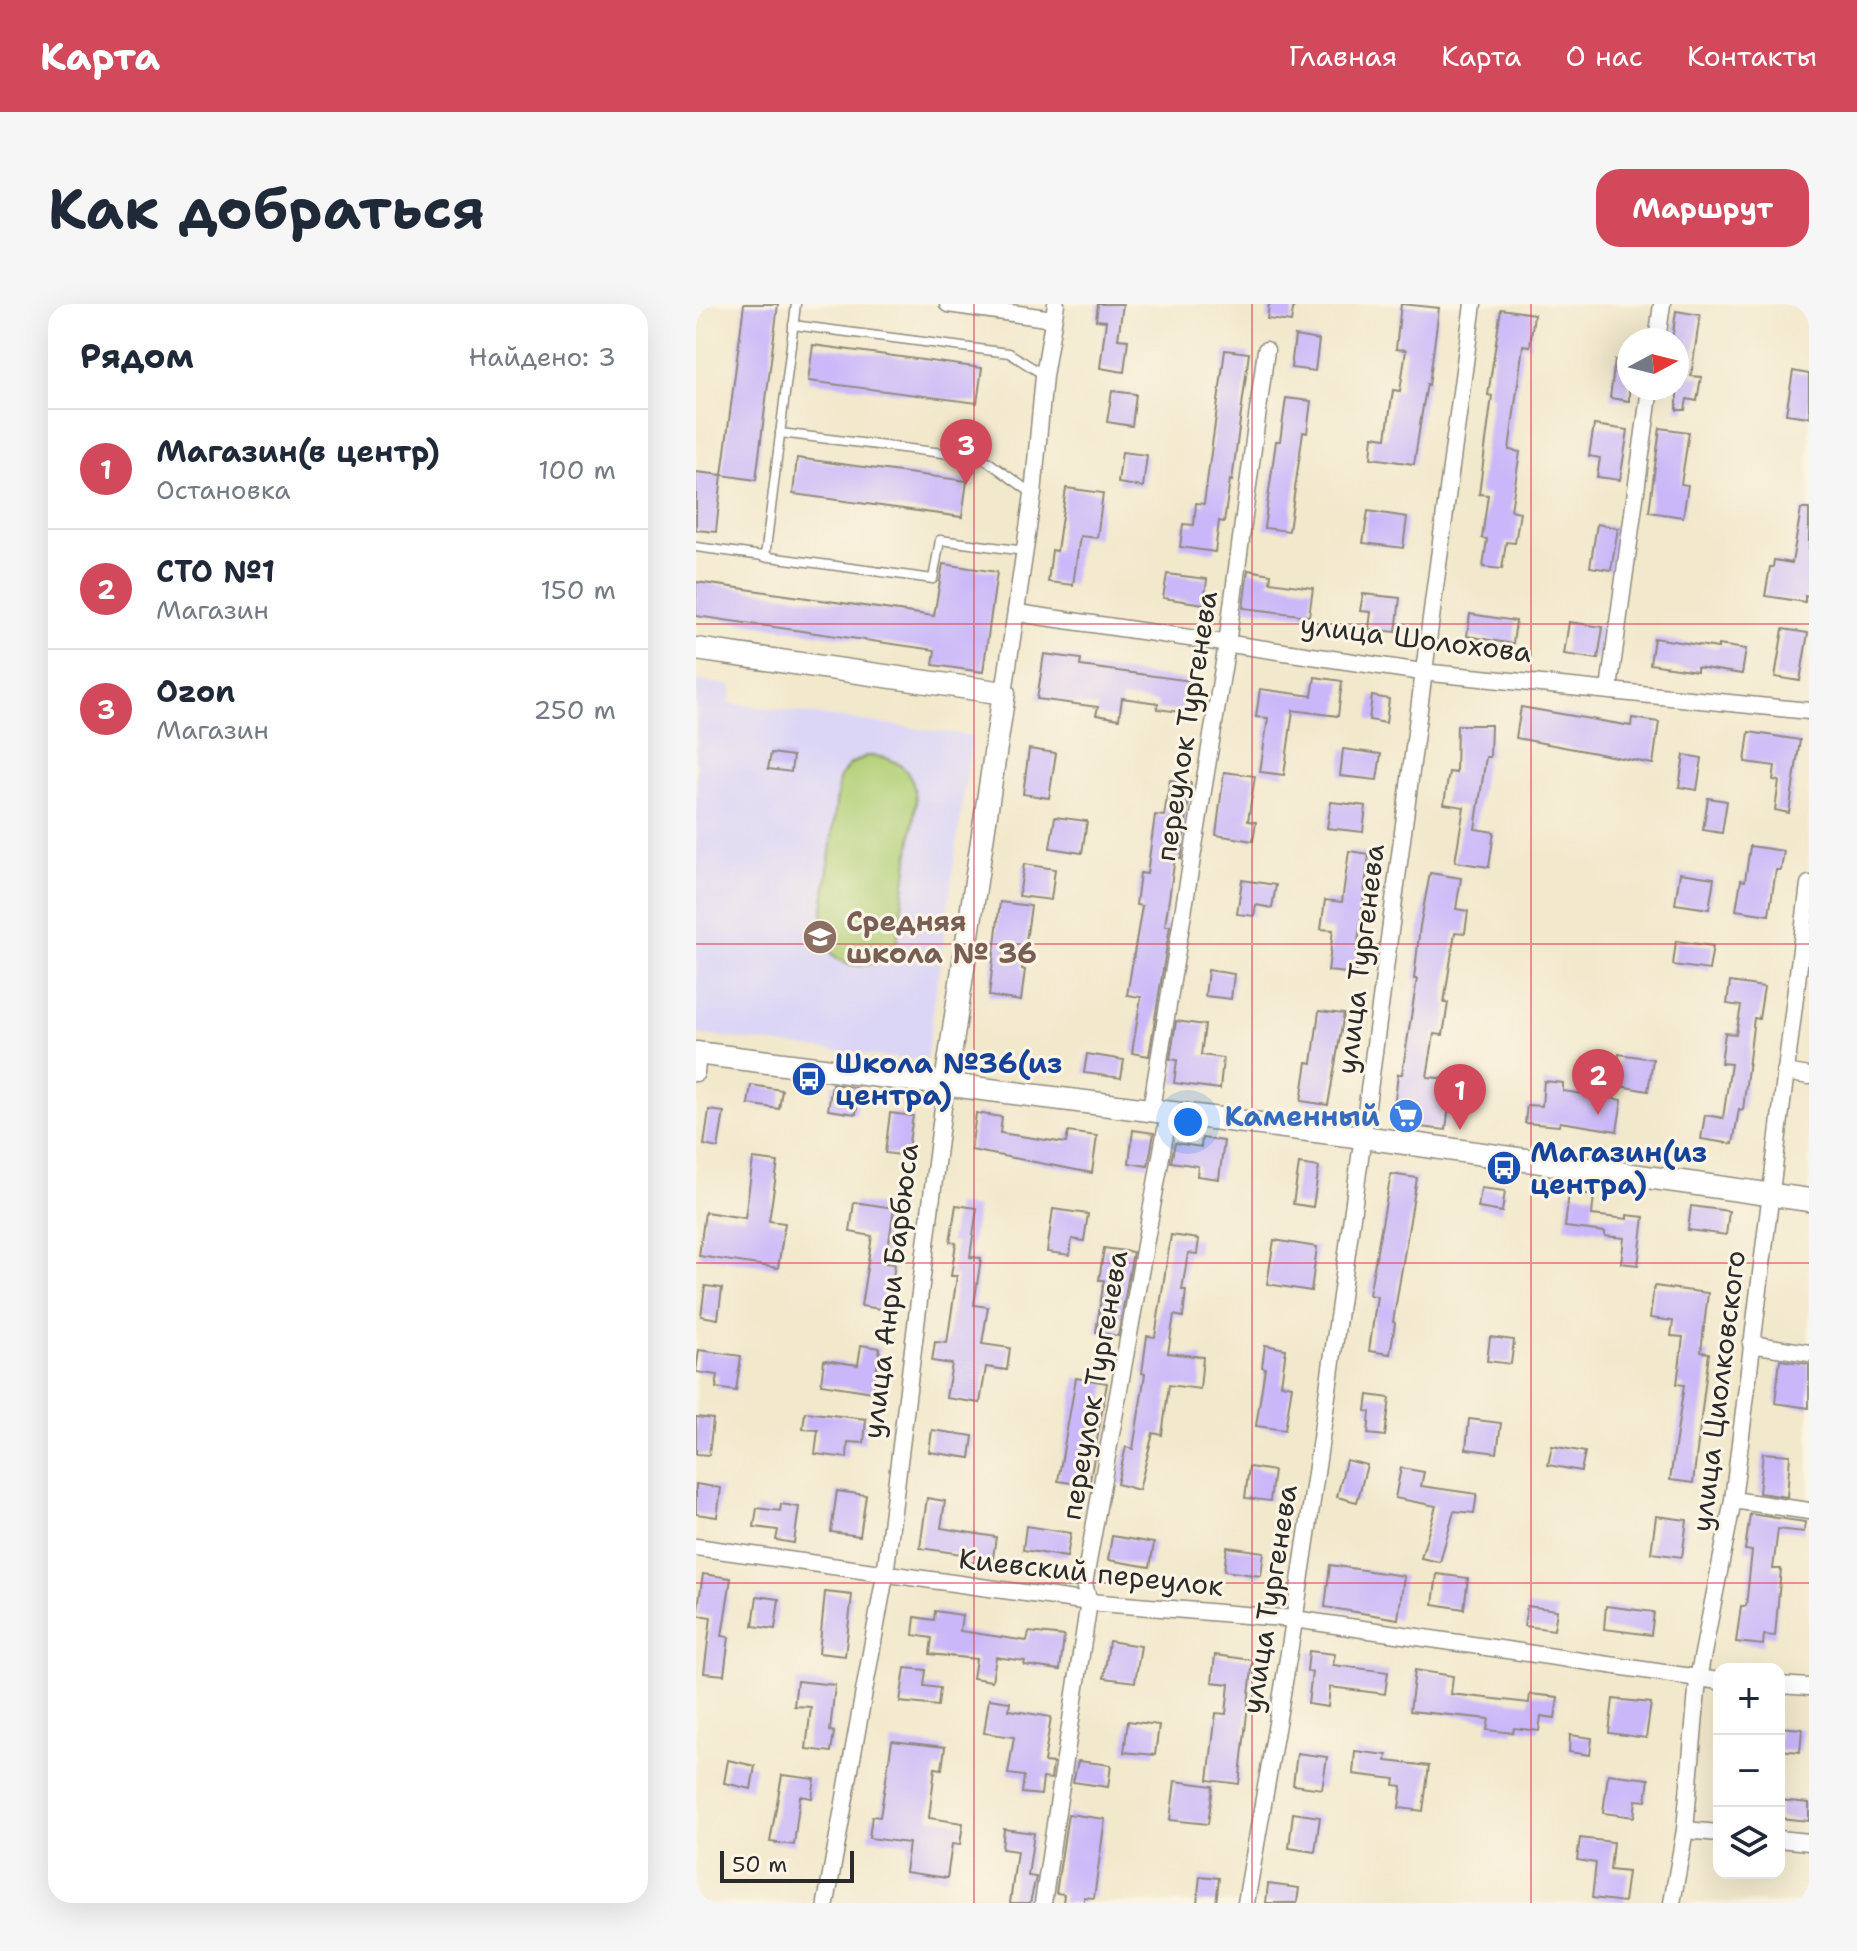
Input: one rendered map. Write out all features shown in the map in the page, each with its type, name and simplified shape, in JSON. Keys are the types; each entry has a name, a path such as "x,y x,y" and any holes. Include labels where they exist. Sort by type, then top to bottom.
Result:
{"street":[{"path":"948,304 1055,311"},
{"name":"улица Тургенева","path":"1246,1903 1294,1619 1363,1137 1473,304"},
{"path":"1659,328 1662,304"},
{"name":"улица Анри Барбюса","path":"826,1903 885,1575 946,1083 1017,613 1033,494 1044,376 1055,311"},
{"name":"переулок Тургенева","path":"1043,1903 1089,1602 1084,1584 1160,1110 1266,350"},
{"path":"1609,689 1648,400"},
{"name":"улица Шолохова","path":"1017,613 1422,672 1809,711"},
{"path":"696,649 1004,693"},
{"name":"улица Циолковского","path":"1672,1903 1685,1830 1698,1679 1733,1500 1809,891"},
{"path":"697,1059 946,1083 1160,1110 1809,1200"},
{"path":"1785,1072 1809,1076"},
{"path":"1751,1344 1809,1353"},
{"path":"1733,1500 1809,1511"},
{"name":"Киевский переулок","path":"696,1547 1089,1602 1294,1619 1713,1680"},
{"path":"1785,1685 1809,1687"},
{"path":"1685,1830 1713,1832"},
{"path":"1785,1840 1809,1842"}],"lane":[{"path":"765,557 796,304"},
{"path":"793,325 1009,353 1044,376"},
{"path":"780,433 983,458 1033,494"},
{"path":"696,547 933,579 940,540 1025,551"}],"shaded area":[{"name":"Средняя школа № 36","path":"696,680 732,686 730,703 972,736 926,1062 696,1034"}],"green space":[{"path":"866,756 887,758 902,767 912,782 916,802 897,942 888,954 877,961 852,965 831,953 821,926 839,779 849,765"}],"building":[{"path":"744,304 778,304 756,480 722,475"},
{"path":"1098,304 1123,304 1118,339 1128,340 1124,372 1100,368 1106,321 1096,320"},
{"path":"1269,304 1294,304 1291,322 1267,319"},
{"path":"1401,304 1439,308 1414,464 1371,458 1373,436 1386,438 1393,390 1400,391 1406,350 1396,349"},
{"path":"1501,309 1534,314 1530,346 1523,345 1509,450 1520,452 1511,510 1520,512 1515,543 1506,542 1502,569 1483,567 1487,539 1482,538 1488,495 1479,494 1492,396 1488,395"},
{"path":"1676,311 1700,315 1691,376 1701,377 1697,401 1689,399 1689,328 1674,328"},
{"path":"1295,336 1319,340 1315,371 1291,368"},
{"path":"813,345 982,368 977,403 808,381"},
{"path":"1225,350 1249,353 1232,481 1224,522 1219,521 1215,552 1180,547 1183,524 1194,525 1196,503 1204,504"},
{"path":"1615,360 1617,360 1617,399 1610,398"},
{"path":"1793,371 1809,374 1809,417 1786,414"},
{"path":"1112,391 1136,394 1132,426 1107,422"},
{"path":"1286,398 1311,401 1307,433 1303,432 1289,531 1264,528 1276,441 1280,441"},
{"path":"1677,400 1687,400 1685,410 1677,410"},
{"path":"1594,425 1628,430 1620,480 1597,477 1600,458 1589,456"},
{"path":"1660,428 1689,432 1681,484 1688,485 1683,517 1649,512"},
{"path":"1122,452 1147,455 1143,487 1118,483"},
{"path":"797,458 967,481 962,517 793,494"},
{"path":"696,472 722,475 716,532 696,530"},
{"path":"1066,488 1103,493 1097,538 1080,536 1073,585 1048,582 1052,550 1057,551"},
{"path":"1801,509 1809,509 1809,597 1805,596 1805,602 1765,596 1774,560 1792,563"},
{"path":"1368,511 1407,517 1403,548 1363,543"},
{"path":"1597,524 1618,528 1611,570 1590,567"},
{"path":"943,564 997,572 983,672 933,665 935,650 696,616 696,582 934,616"},
{"path":"1248,570 1271,574 1270,582 1313,588 1309,616 1243,608"},
{"path":"1167,574 1207,579 1204,604 1163,598"},
{"path":"1363,594 1400,598 1396,632 1369,629 1371,612 1360,611"},
{"path":"1470,614 1516,621 1513,644 1467,636"},
{"path":"1569,622 1603,627 1598,659 1564,654"},
{"path":"1783,629 1808,633 1800,681 1775,677"},
{"path":"1654,638 1746,649 1742,674 1650,664"},
{"path":"1044,654 1081,659 1080,666 1199,682 1195,714 1157,709 1158,703 1122,698 1119,719 1096,715 1098,707 1037,699"},
{"path":"1315,677 1342,681 1338,716 1293,710 1284,775 1260,772 1268,718 1256,717 1260,689 1312,696"},
{"path":"1372,696 1389,699 1386,723 1369,720"},
{"path":"1521,707 1631,726 1632,718 1659,722 1653,764 1516,738"},
{"path":"1457,725 1491,725 1490,757 1486,757 1475,829 1494,832 1489,867 1455,862 1464,807 1444,804 1449,772 1456,773"},
{"path":"1749,732 1800,740 1789,813 1775,810 1779,781 1773,780 1775,766 1745,762"},
{"path":"1029,749 1056,753 1049,798 1023,794"},
{"path":"1343,749 1381,754 1377,780 1340,776"},
{"path":"771,753 793,756 791,772 768,769"},
{"path":"1684,755 1702,758 1697,790 1679,787"},
{"path":"1224,772 1255,776 1248,821 1256,822 1253,841 1216,835"},
{"path":"1170,780 1191,783 1181,859 1175,858 1165,926 1170,926 1149,1056 1132,1053 1141,997 1127,995 1142,906 1136,905 1140,873 1147,874 1155,815 1164,816"},
{"path":"1708,798 1727,801 1722,833 1703,830"},
{"path":"1331,802 1366,806 1363,832 1327,828"},
{"path":"1055,817 1087,821 1082,853 1050,848"},
{"path":"1750,846 1784,851 1781,870 1776,870 1769,915 1736,910 1741,880 1745,881"},
{"path":"1349,851 1369,854 1356,974 1328,971 1333,930 1321,929 1325,900 1342,902"},
{"path":"1024,864 1055,869 1051,900 1019,896"},
{"path":"1430,873 1461,878 1456,909 1468,911 1465,933 1455,932 1444,1003 1448,1003 1443,1035 1434,1034 1427,1077 1452,1079 1446,1130 1392,1124 1398,1074 1402,1074 1417,979 1414,979 1420,926"},
{"path":"1680,873 1714,878 1709,909 1675,904"},
{"path":"1242,880 1276,885 1272,908 1256,905 1254,916 1237,914"},
{"path":"1000,902 1031,906 1021,1001 989,996"},
{"path":"1676,941 1713,946 1709,970 1673,965"},
{"path":"1208,970 1234,974 1231,999 1205,996"},
{"path":"1730,982 1764,987 1759,1019 1754,1018 1743,1110 1739,1109 1733,1144 1701,1139 1705,1115 1723,1118 1731,1064 1721,1063 1725,1033 1736,1034 1741,1006 1727,1004"},
{"path":"1319,1011 1344,1014 1328,1105 1301,1101 1307,1062 1312,1063"},
{"path":"1176,1021 1205,1025 1201,1055 1223,1058 1220,1089 1174,1083 1177,1060 1170,1059"},
{"path":"1087,1054 1124,1060 1121,1078 1084,1073"},
{"path":"1619,1054 1653,1059 1648,1091 1614,1085"},
{"path":"1544,1081 1563,1083 1563,1091 1622,1100 1617,1131 1560,1122 1559,1126 1525,1123 1527,1105 1542,1106"},
{"path":"832,1084 860,1088 856,1114 828,1110"},
{"path":"751,1085 782,1090 779,1109 748,1104"},
{"path":"709,1110 724,1112 718,1148 704,1145"},
{"path":"890,1113 913,1116 907,1156 885,1153"},
{"path":"976,1113 1002,1117 1000,1133 1066,1143 1068,1132 1097,1136 1092,1173 971,1150"},
{"path":"1133,1130 1154,1133 1148,1166 1129,1163"},
{"path":"1202,1138 1224,1141 1219,1179 1197,1176 1198,1166 1171,1162 1175,1143 1201,1147"},
{"path":"753,1159 778,1162 769,1221 785,1223 778,1268 699,1256 705,1212 745,1218"},
{"path":"1299,1164 1319,1167 1313,1207 1293,1204"},
{"path":"1391,1174 1417,1178 1390,1354 1369,1351 1377,1296 1369,1295"},
{"path":"1481,1188 1505,1191 1502,1212 1478,1208"},
{"path":"1569,1192 1594,1195 1592,1215 1627,1219 1627,1215 1644,1217 1638,1265 1621,1263 1624,1238 1605,1236 1605,1232 1565,1227"},
{"path":"854,1202 894,1208 886,1263 895,1264 888,1310 861,1306 872,1236 850,1232"},
{"path":"956,1205 977,1208 970,1257 981,1258 974,1305 988,1307 982,1344 1010,1348 1007,1370 986,1367 980,1403 946,1398 952,1364 932,1361 935,1342 947,1343 957,1276 951,1276 956,1243 950,1242"},
{"path":"1691,1206 1729,1211 1726,1235 1688,1230"},
{"path":"1053,1209 1088,1214 1084,1241 1072,1239 1070,1255 1047,1252"},
{"path":"1171,1235 1199,1239 1197,1254 1188,1253 1182,1290 1186,1290 1183,1317 1174,1315 1168,1353 1203,1357 1200,1389 1169,1385 1162,1435 1153,1433 1139,1490 1117,1484 1126,1447 1133,1449 1145,1374 1142,1373 1147,1336 1155,1337"},
{"path":"1274,1240 1317,1247 1311,1291 1267,1284"},
{"path":"1104,1248 1133,1252 1118,1336 1096,1332 1104,1280 1099,1280"},
{"path":"705,1286 722,1288 718,1319 701,1316"},
{"path":"1654,1286 1708,1293 1701,1352 1709,1353 1693,1483 1670,1480 1684,1385 1677,1384 1683,1337 1671,1336 1673,1321 1650,1318"},
{"path":"1490,1337 1514,1340 1511,1364 1487,1361"},
{"path":"861,1345 880,1348 873,1392 821,1384 824,1360 858,1365"},
{"path":"1265,1345 1286,1349 1281,1384 1292,1386 1285,1430 1256,1426 1265,1368 1262,1367"},
{"path":"699,1350 741,1356 736,1391 716,1388 718,1375 696,1372"},
{"path":"1780,1360 1809,1364 1809,1408 1775,1403"},
{"path":"1076,1378 1107,1383 1089,1486 1058,1481"},
{"path":"1368,1395 1390,1398 1385,1436 1368,1434"},
{"path":"805,1412 866,1419 864,1443 848,1442 847,1458 815,1454 818,1430 803,1429"},
{"path":"696,1417 713,1419 709,1455 696,1454"},
{"path":"1469,1419 1501,1423 1497,1453 1466,1449"},
{"path":"932,1430 973,1436 970,1458 929,1452"},
{"path":"1552,1446 1585,1452 1581,1471 1548,1465"},
{"path":"1763,1453 1790,1455 1787,1497 1759,1493"},
{"path":"1346,1460 1367,1465 1357,1502 1337,1497"},
{"path":"1249,1467 1274,1471 1270,1501 1245,1498"},
{"path":"1401,1468 1424,1472 1421,1486 1477,1494 1474,1513 1454,1511 1440,1562 1421,1558 1436,1506 1395,1498"},
{"path":"696,1484 721,1488 717,1517 696,1514"},
{"path":"837,1491 866,1495 860,1536 831,1532"},
{"path":"927,1498 945,1501 941,1528 996,1537 992,1565 961,1561 962,1554 920,1548"},
{"path":"781,1504 799,1507 794,1543 776,1540 778,1530 754,1527 757,1508 780,1511"},
{"path":"1750,1514 1805,1522 1804,1532 1778,1529 1773,1569 1781,1569 1775,1636 1764,1635 1763,1645 1736,1642 1741,1606 1746,1606 1752,1551 1745,1550"},
{"path":"1656,1516 1687,1520 1682,1557 1651,1553"},
{"path":"1026,1526 1071,1533 1067,1557 1023,1550"},
{"path":"1112,1536 1154,1543 1150,1567 1108,1560"},
{"path":"1227,1547 1264,1552 1261,1576 1224,1571"},
{"path":"1330,1565 1404,1576 1398,1619 1325,1607"},
{"path":"703,1574 731,1578 722,1636 729,1637 724,1675 704,1673 711,1617 697,1615"},
{"path":"1437,1574 1468,1578 1464,1609 1433,1604"},
{"path":"825,1592 852,1595 845,1656 819,1653"},
{"path":"757,1596 779,1599 775,1629 753,1626"},
{"path":"1527,1606 1557,1610 1554,1630 1524,1626"},
{"path":"1606,1606 1654,1612 1651,1635 1604,1629"},
{"path":"935,1611 962,1615 960,1631 1027,1641 1029,1632 1064,1636 1060,1670 996,1657 992,1681 973,1678 976,1659 930,1654 932,1638 913,1635 915,1617 934,1620"},
{"path":"1109,1641 1141,1646 1135,1682 1104,1678"},
{"path":"1309,1651 1335,1654 1333,1665 1388,1672 1385,1694 1330,1687 1328,1707 1308,1704 1312,1672 1307,1671"},
{"path":"1215,1655 1253,1660 1239,1784 1208,1780 1216,1713 1226,1714 1229,1684 1212,1682"},
{"path":"905,1668 926,1670 924,1686 940,1688 938,1706 900,1702"},
{"path":"1415,1670 1453,1676 1451,1694 1529,1703 1530,1694 1558,1697 1555,1718 1541,1716 1539,1731 1514,1728 1513,1733 1487,1730 1489,1719 1410,1711"},
{"path":"797,1681 835,1685 831,1752 806,1749 811,1707 794,1706"},
{"path":"989,1699 1010,1702 1009,1710 1051,1717 1044,1762 1053,1763 1051,1779 1043,1778 1041,1795 1022,1793 1024,1776 1008,1774 1014,1737 984,1733"},
{"path":"1613,1699 1651,1703 1646,1738 1609,1733"},
{"path":"1128,1721 1159,1725 1155,1755 1124,1752"},
{"path":"1785,1728 1802,1729 1800,1752 1785,1751"},
{"path":"1570,1735 1592,1738 1590,1755 1569,1752"},
{"path":"892,1741 945,1747 942,1769 935,1768 929,1818 963,1823 960,1845 952,1844 947,1878 905,1872 909,1843 869,1838 872,1816 880,1817"},
{"path":"1355,1751 1387,1755 1386,1761 1429,1766 1423,1811 1399,1808 1402,1786 1394,1785 1395,1779 1353,1774"},
{"path":"1297,1753 1327,1757 1322,1789 1293,1785"},
{"path":"728,1760 755,1766 751,1789 724,1783"},
{"path":"1078,1761 1111,1765 1108,1787 1073,1782"},
{"path":"1608,1774 1649,1779 1646,1801 1636,1800 1634,1817 1603,1813"},
{"path":"782,1775 815,1779 812,1798 800,1796 794,1845 770,1842"},
{"path":"1175,1781 1213,1786 1208,1824 1170,1820"},
{"path":"1785,1801 1809,1803 1809,1821 1785,1819"},
{"path":"1293,1813 1320,1817 1315,1852 1289,1848"},
{"path":"1068,1814 1105,1819 1094,1898 1084,1897 1084,1903 1063,1903 1064,1894 1056,1893"},
{"path":"1004,1829 1034,1833 1028,1876 1036,1877 1030,1903 1010,1903 1017,1851 1002,1849"},
{"path":"1580,1838 1613,1842 1610,1870 1628,1872 1624,1902 1592,1898 1596,1863 1577,1860"},
{"path":"1200,1876 1219,1878 1216,1903 1197,1903"},
{"path":"1268,1884 1299,1888 1297,1903 1266,1903"}],"place":[{"name":"Ozon","path":"966,485"},
{"name":"Средняя школа № 36","path":"820,937"},
{"name":"Школа №36(из центра)","path":"809,1079"},
{"name":"СТО №1","path":"1598,1115"},
{"name":"Каменный","path":"1406,1116"},
{"name":"Магазин(в центр)","path":"1460,1130"},
{"name":"Магазин(из центра)","path":"1504,1168"}]}
